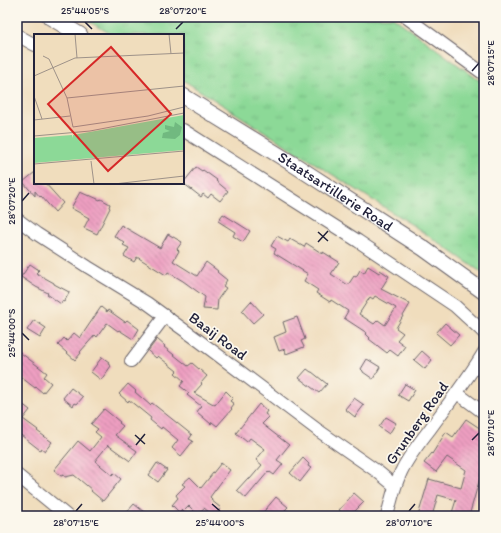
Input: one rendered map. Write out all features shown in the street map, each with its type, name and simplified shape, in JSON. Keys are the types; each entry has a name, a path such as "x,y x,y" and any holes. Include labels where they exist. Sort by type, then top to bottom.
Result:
{"street":[{"path":"50,17 78,34"},
{"path":"406,17 484,74"},
{"path":"17,35 34,44"},
{"name":"Staatsartillerie Road","path":"184,97 293,164 423,248 484,292"},
{"path":"184,131 364,245 455,306 482,330"},
{"name":"Baaij Road","path":"17,219 88,267 147,303 395,486"},
{"path":"131,362 165,316"},
{"name":"Grunberg Road","path":"387,516 395,486 405,465 478,363 484,352"},
{"path":"457,393 484,413"},
{"path":"17,475 67,516"}],"green space":[{"path":"81,17 393,17 484,84 484,274 417,228 184,81 184,34 111,34"}],"building":[{"path":"196,167 217,180 216,181 228,191 220,201 211,194 208,198 203,194 201,197 184,184"},
{"path":"34,173 34,184 46,184 63,203 55,212 41,196 40,197 35,191 35,196 23,182"},
{"path":"80,192 100,200 101,199 110,204 110,208 97,234 84,228 89,218 71,208"},
{"path":"223,214 250,231 243,242 233,236 235,232 218,221"},
{"path":"121,225 160,248 168,234 182,242 177,249 179,251 173,261 197,276 206,262 218,271 217,272 227,280 223,286 226,288 218,299 217,310 203,309 205,297 168,272 166,275 137,257 134,262 124,256 129,248 123,245 125,243 114,236"},
{"path":"277,236 288,242 290,239 304,247 306,243 339,262 331,274 348,285 354,276 356,277 360,270 364,273 368,266 379,273 380,270 389,276 381,289 410,304 396,328 403,333 397,340 405,346 398,356 390,350 387,353 369,339 370,338 366,334 367,333 344,318 348,311 331,300 330,302 316,293 318,290 304,281 308,274 274,253 276,249 271,246","holes":["375,296 396,308 385,325 378,320 374,324 359,314 370,297 373,299"]},
{"path":"30,264 39,270 36,273 69,292 64,302 62,301 61,304 47,294 48,293 21,277"},
{"path":"251,301 263,314 253,323 242,311"},
{"path":"101,307 125,322 127,320 139,329 133,339 107,323 97,337 95,335 75,360 58,345 64,338 67,341 74,333 80,338"},
{"path":"297,317 305,339 301,341 304,347 286,354 285,349 279,351 274,337 286,332 283,322"},
{"path":"34,320 46,328 40,338 27,330"},
{"path":"445,323 459,335 450,345 436,333"},
{"path":"157,339 165,346 164,347 188,366 192,363 207,376 194,393 215,405 226,391 233,398 230,401 234,404 231,408 232,409 217,426 212,422 211,424 197,412 201,406 187,395 189,393 180,386 184,381 175,373 177,371 158,356 156,358 148,351"},
{"path":"17,350 47,373 44,377 51,383 43,393 17,374"},
{"path":"422,351 432,360 425,369 414,360"},
{"path":"102,357 109,362 108,364 111,366 101,380 91,372"},
{"path":"367,359 380,367 373,379 361,369"},
{"path":"307,369 327,384 319,393 299,378"},
{"path":"128,384 150,405 152,403 192,435 189,439 193,441 181,456 172,448 178,440 162,427 161,429 150,420 151,418 119,394"},
{"path":"405,384 415,390 408,401 398,395"},
{"path":"71,388 83,397 73,406 63,398"},
{"path":"354,398 364,405 355,417 345,409"},
{"path":"21,403 30,410 23,419 52,442 45,451 41,448 40,450 17,432 17,409"},
{"path":"259,404 267,411 265,414 269,417 262,424 289,445 277,460 283,464 274,475 268,472 246,498 237,490 248,478 250,479 262,465 256,460 265,449 250,438 247,442 236,433"},
{"path":"104,409 123,426 115,435 137,451 130,461 108,445 95,461 112,475 114,473 121,479 103,501 74,475 65,477 64,475 61,476 54,470 78,441 90,451 101,437 95,432 98,429 91,424"},
{"path":"386,417 396,423 389,434 379,427"},
{"path":"466,419 484,431 484,464 469,516 451,516 456,500 438,495 432,516 418,516 429,479 461,488 466,470 447,457 436,472 424,463 432,454 446,432 453,437"},
{"path":"303,458 311,468 300,482 290,473"},
{"path":"157,463 167,470 158,482 149,475"},
{"path":"221,463 230,470 210,497 212,499 211,500 221,508 214,516 204,508 197,514 189,506 183,512 181,510 179,512 172,505 178,498 176,495 185,486 182,484 190,477 201,488"},
{"path":"354,493 364,502 350,516 346,516 339,510"},
{"path":"276,497 288,507 285,510 292,516 260,516"},
{"path":"134,504 149,516 132,516 127,512"}]}
